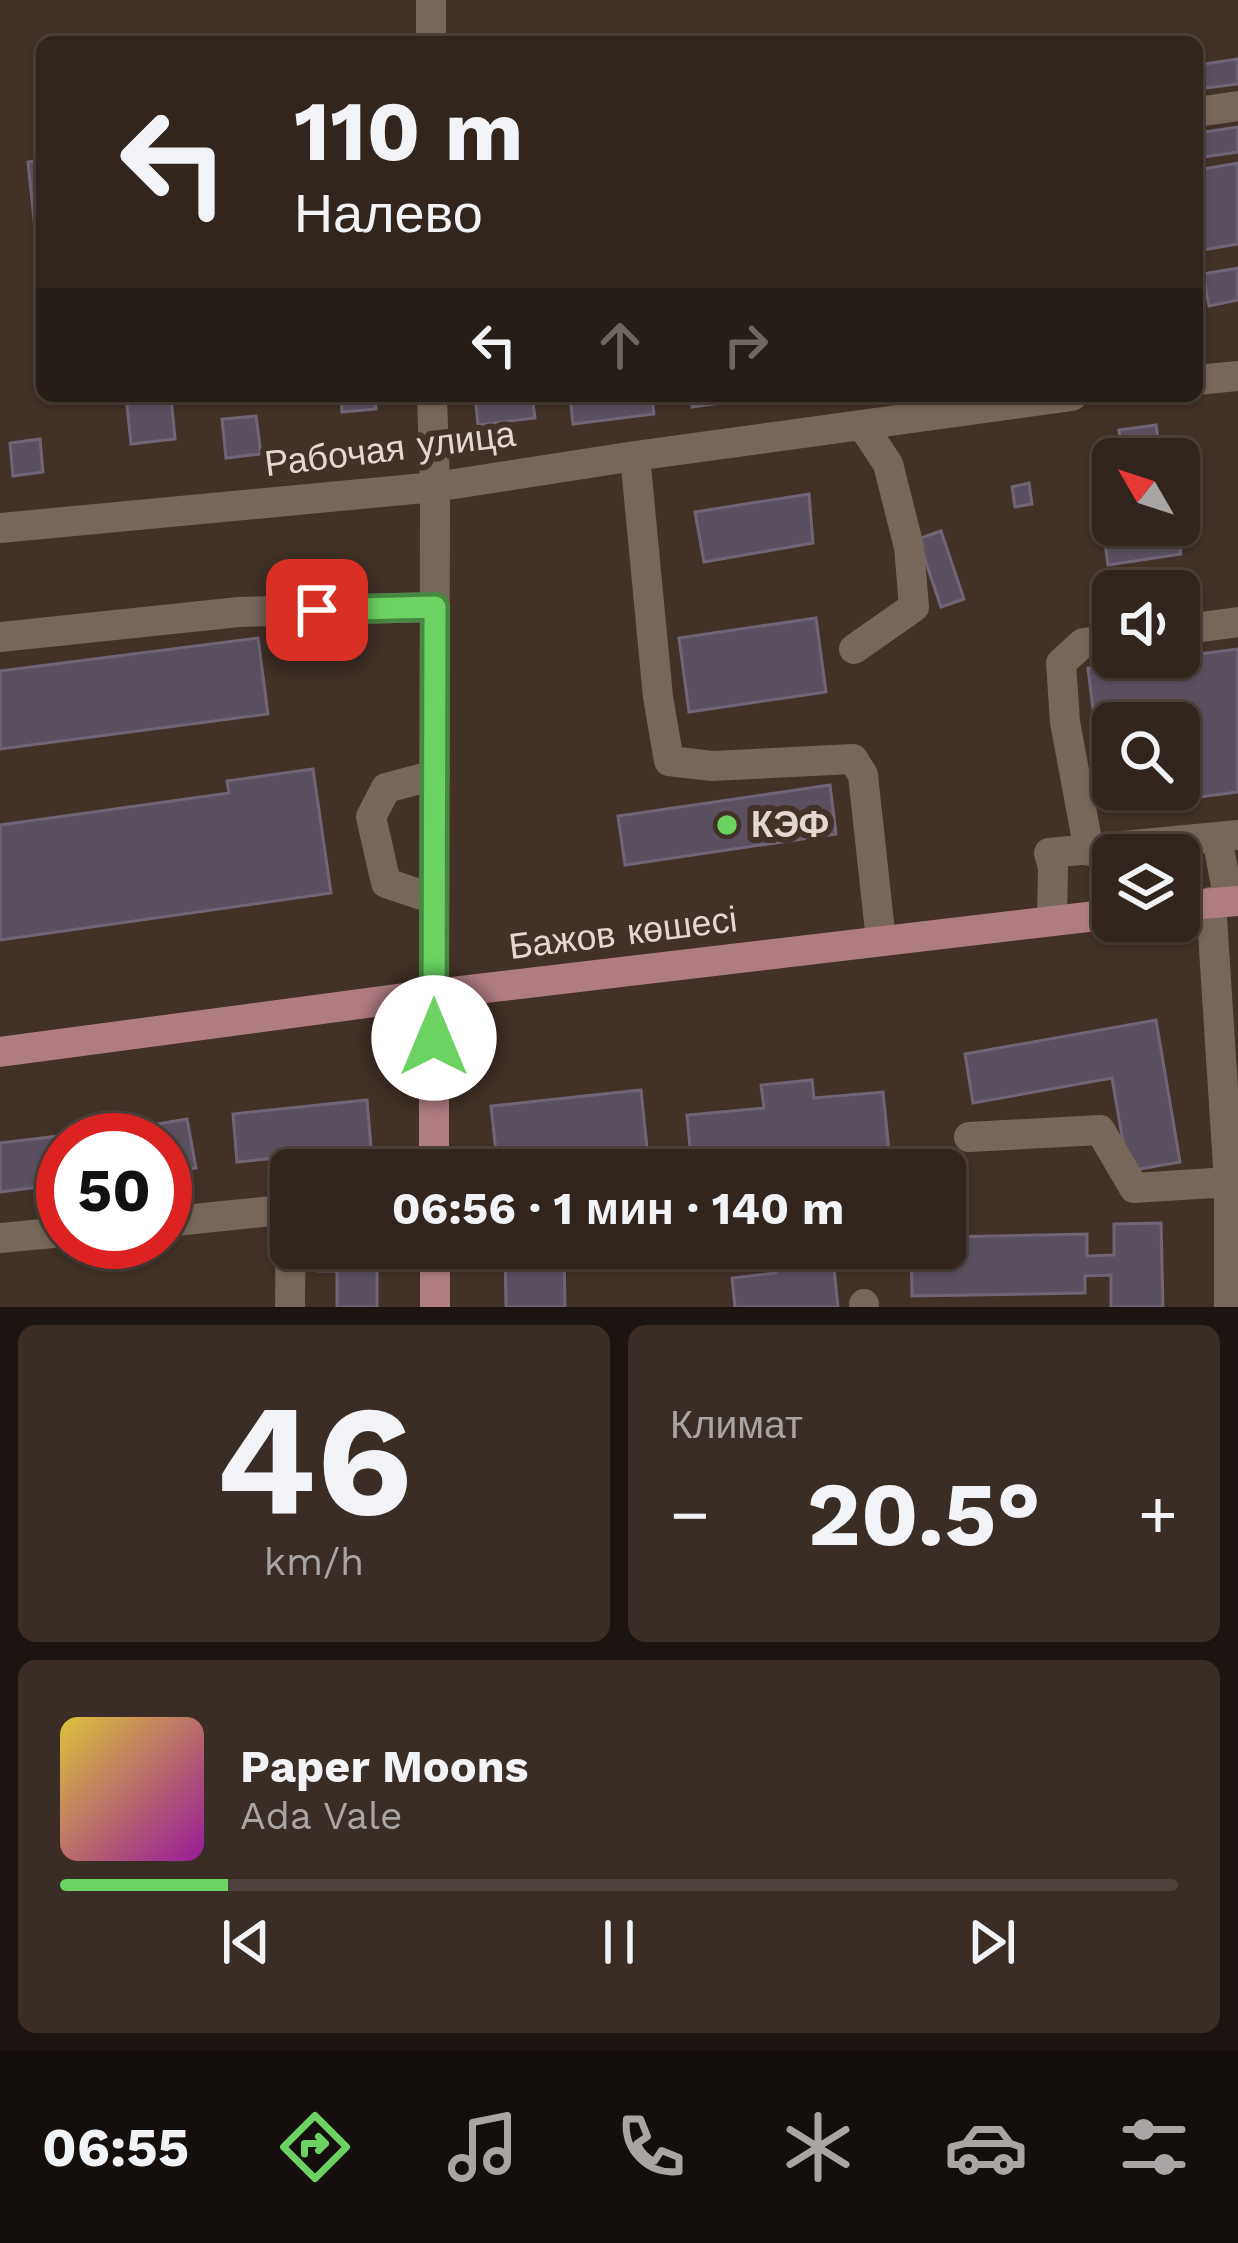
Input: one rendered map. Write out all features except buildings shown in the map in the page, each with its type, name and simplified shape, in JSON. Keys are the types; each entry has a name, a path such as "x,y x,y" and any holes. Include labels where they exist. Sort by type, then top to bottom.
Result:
{"main road":[{"name":"Бажов көшесі","path":"0,1052 434,994 1092,916"},
{"path":"434,994 434,1149"},
{"path":"435,1269 435,1307"}],"street":[{"path":"431,0 431,36"},
{"path":"1203,111 1238,106"},
{"path":"1203,379 1238,376"},
{"path":"432,402 434,994"},
{"name":"Рабочая улица","path":"0,528 435,488 634,455 1027,402"},
{"path":"854,650 914,607 909,547 888,464 862,424"},
{"path":"634,455 658,697 669,761 712,766 853,759 863,775 881,941"},
{"path":"0,638 239,612 435,607"},
{"path":"1200,627 1238,622"},
{"path":"1089,851 1065,722 1061,663 1083,643 1092,642"},
{"path":"434,899 386,883 371,818 386,788 435,775"},
{"path":"1052,921 1049,853 1228,836 1233,1143 1228,1307"},
{"path":"969,1137 1100,1130 1134,1188 1229,1182"},
{"path":"192,1219 270,1211"},
{"path":"0,1238 36,1235"},
{"path":"290,1269 290,1307"}],"place":[{"name":"КЭФ","path":"727,825"}],"route":[{"path":"317,610 435,607 434,1038"}]}
